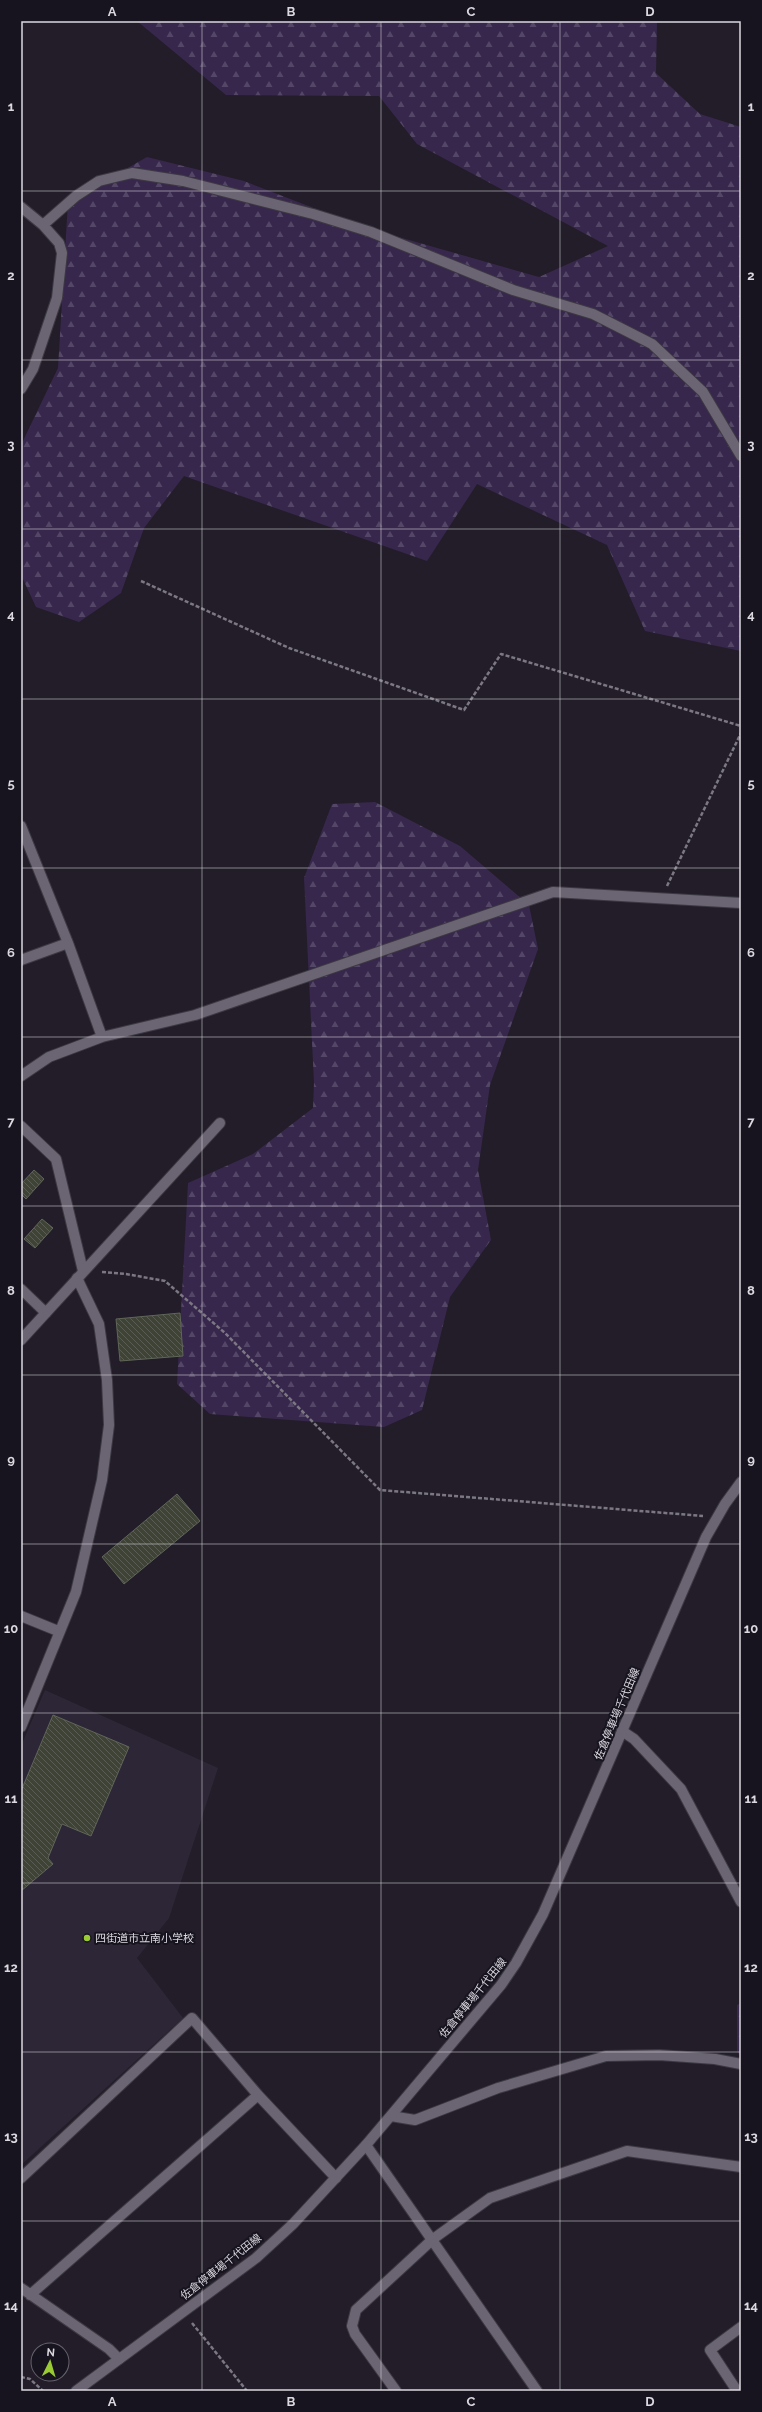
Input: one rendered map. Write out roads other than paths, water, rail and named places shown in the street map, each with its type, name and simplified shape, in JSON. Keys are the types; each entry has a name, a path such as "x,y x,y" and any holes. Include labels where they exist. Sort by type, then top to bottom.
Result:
{"street":[{"path":"43,224 76,196 98,181 132,173 183,181 313,214 371,232 513,290 593,314 652,344 703,392 741,456"},
{"path":"21,207 43,224 59,243 62,253 62,264 57,298 33,369 21,389"},
{"path":"21,826 68,943 102,1037"},
{"path":"21,1076 50,1057 102,1037 195,1015 553,892 741,903"},
{"path":"21,960 68,943"},
{"path":"21,1340 220,1123"},
{"path":"21,1126 56,1159 80,1275 98,1324 107,1380 109,1425 102,1480 84,1563 76,1592 58,1631 21,1726"},
{"path":"21,1289 46,1313"},
{"name":"佐倉停車場千代田線","path":"76,2391 256,2258 293,2224 366,2145 501,1985 516,1963 543,1914 706,1537 741,1482"},
{"path":"21,1616 58,1631"},
{"path":"622,1731 634,1739 681,1789 741,1902"},
{"path":"21,2178 192,2018 258,2095 336,2178"},
{"path":"391,2116 415,2120 498,2088 606,2056 673,2056 715,2059 741,2064"},
{"path":"30,2295 258,2095"},
{"path":"366,2145 433,2239 537,2391"},
{"path":"396,2391 355,2334 352,2326 353,2317 356,2310 433,2239 490,2198 627,2151 741,2167"},
{"path":"21,2288 109,2349 119,2359"},
{"path":"737,2391 710,2350 741,2327"}],"place":[{"name":"四街道市立南小学校","path":"87,1938"}]}
